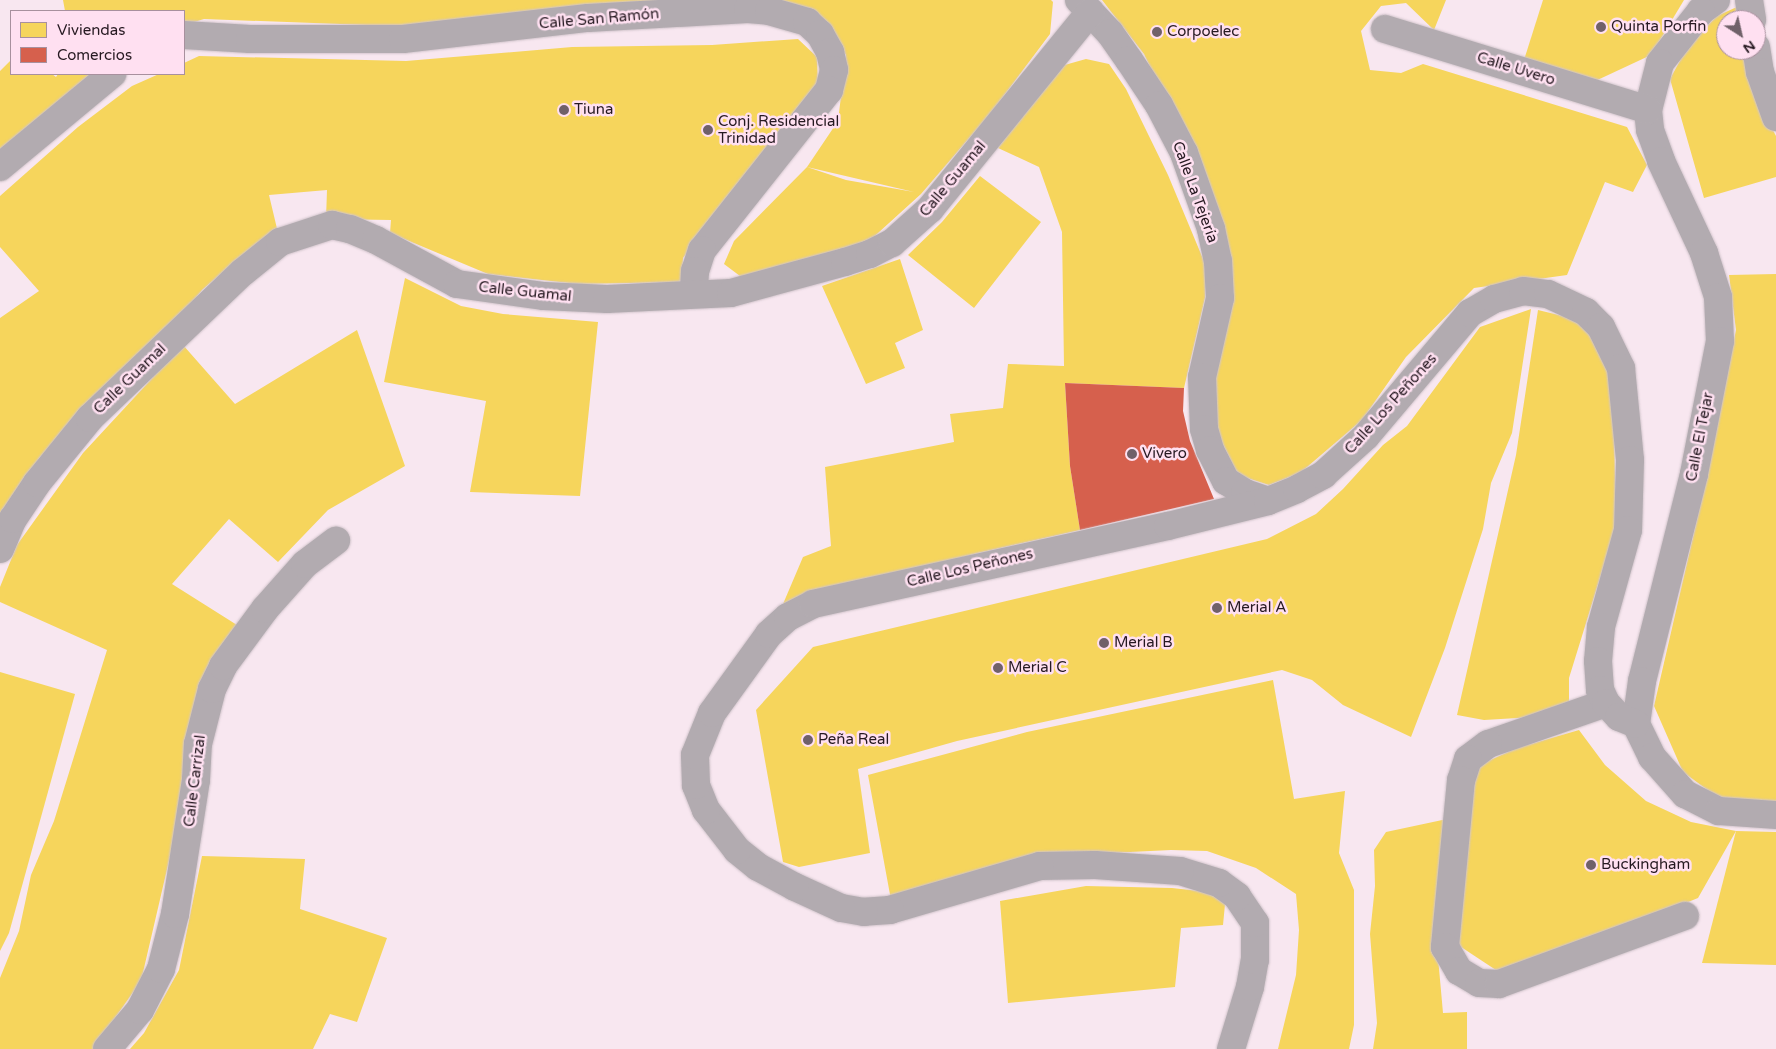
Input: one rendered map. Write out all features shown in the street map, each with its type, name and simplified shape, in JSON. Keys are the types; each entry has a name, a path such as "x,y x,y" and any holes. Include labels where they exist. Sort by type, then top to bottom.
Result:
{"street":[{"name":"Calle El Tejar","path":"1636,724 1642,681 1694,474 1720,341 1718,297 1704,253 1658,153 1650,130 1648,110 1660,63 1701,11 1716,0"},
{"name":"Calle Guamal","path":"0,548 13,519 37,482 90,418 265,252 298,234 332,225 350,228 432,274 457,284 484,290 607,299 731,292 870,254 892,243 930,209 1084,6"},
{"name":"Calle La Tejería","path":"1084,6 1110,33 1149,90 1184,153 1211,229 1218,261 1220,298 1202,377 1204,429 1210,450 1226,481 1245,493 1268,501"},
{"name":"Calle San Ramón","path":"185,35 250,39 403,39 588,18 748,9 769,11 807,22 820,34 830,52 834,70 829,90 702,250 695,271 694,294"},
{"name":"Calle Uvero","path":"1385,29 1648,110"},
{"path":"1758,60 1760,72 1776,117"},
{"path":"0,167 111,75"},
{"name":"Calle Los Peñones","path":"1231,1049 1250,987 1255,960 1254,924 1237,896 1219,883 1180,871 1111,866 1040,866 890,910 864,912 841,908 795,887 737,850 706,810 696,785 695,755 712,713 755,652 788,617 813,604 1268,501 1323,475 1366,436 1470,313 1494,299 1523,292 1548,294 1569,302 1601,327 1618,361 1630,460 1628,530 1601,627 1598,661 1600,690 1606,703"},
{"name":"Calle Carrizal","path":"107,1049 140,1010 160,969 175,914 193,800 198,744 212,689 223,666 265,609 305,564 336,541"},
{"path":"1685,916 1499,984 1479,983 1459,971 1445,947 1461,780 1468,759 1488,744 1606,703 1619,717 1636,724 1652,757 1685,794 1719,812 1776,815"}],"building: Viviendas":[{"path":"63,0 1051,0 1053,2 1050,34 990,114 921,194 867,243 744,279 724,264 734,241 807,167 838,121 846,55 827,28 807,11 420,27 204,19 185,25 185,10 65,10","holes":["807,167 914,192 846,180"]},
{"path":"1102,0 1446,0 1434,30 1406,3 1381,6 1361,31 1370,70 1401,73 1423,64 1627,127 1647,165 1633,192 1605,182 1567,275 1474,288 1406,357 1362,420 1300,473 1269,485 1238,475 1218,434 1214,380 1233,295 1229,248 1221,215 1144,54"},
{"name":"Quinta Porfin","path":"1543,0 1684,0 1651,55 1591,83 1524,60"},
{"path":"1739,6 1740,10 1730,10"},
{"path":"1716,17 1716,60 1751,60 1767,119 1776,136 1776,177 1704,198 1670,79 1689,44"},
{"path":"798,39 817,57 818,89 731,192 683,258 682,282 578,284 488,274 390,233 391,220 326,219 327,190 269,195 279,237 246,252 202,290 169,330 89,405 39,458 0,525 0,318 39,291 0,247 0,196 78,127 132,86 157,75 185,75 185,63 199,56 406,61 572,47 712,45"},
{"path":"1086,59 1109,64 1126,89 1168,175 1206,266 1205,298 1184,388 1065,383 1070,466 1080,530 978,553 783,604 803,557 831,546 825,467 954,442 950,414 1003,408 1008,364 1064,366 1062,232 1039,167 998,148 1061,66"},
{"path":"10,61 10,75 53,75 56,77 57,75 96,75 0,151 0,71"},
{"path":"980,176 1041,222 974,308 908,255 942,222"},
{"path":"900,259 923,330 895,343 905,368 866,384 822,286"},
{"path":"1776,274 1776,804 1720,799 1683,772 1654,706 1699,511 1736,330 1729,275"},
{"path":"405,278 461,306 503,314 598,322 580,496 470,492 486,401 384,382"},
{"path":"1531,309 1512,433 1491,483 1483,529 1445,648 1411,737 1343,705 1312,680 1282,670 957,741 858,769 870,853 799,867 783,862 756,710 813,647 1267,539 1316,514 1343,489 1383,445 1407,426 1480,327"},
{"path":"1538,310 1575,319 1594,333 1613,378 1616,526 1569,678 1569,707 1537,717 1484,720 1457,715 1516,455"},
{"path":"357,330 405,466 328,510 278,562 229,519 172,584 237,625 175,835 141,981 93,1049 0,1049 0,978 19,931 31,875 54,821 107,650 0,602 0,587 17,545 83,453 183,345 235,404"},
{"path":"0,672 75,694 9,933 0,951"},
{"path":"1273,680 1294,799 1345,791 1339,853 1354,890 1354,1025 1349,1049 1278,1049 1296,975 1299,930 1296,894 1256,868 1207,851 1171,850 1048,856 891,900 868,775 1027,732"},
{"name":"Buckingham","path":"1579,730 1605,765 1646,801 1691,822 1736,831 1698,898 1505,976 1455,943 1477,766 1517,748"},
{"path":"1447,819 1435,924 1443,1013 1467,1012 1467,1049 1373,1049 1377,1023 1370,934 1375,886 1374,850 1386,832"},
{"path":"1736,831 1776,832 1776,965 1702,963"},
{"path":"202,856 305,859 300,909 387,938 357,1022 330,1014 313,1049 130,1049 144,1033 179,970"},
{"path":"1086,886 1172,888 1226,894 1223,925 1181,928 1175,987 1008,1003 1000,901"}],"building: Comercios":[{"name":"Vivero","path":"1065,383 1184,388 1183,411 1190,441 1214,499 1080,530 1070,466"}],"place":[{"name":"Quinta Porfin","path":"1601,27"},
{"name":"Corpoelec","path":"1157,32"},
{"name":"Tiuna","path":"564,110"},
{"name":"Conj. Residencial Trinidad","path":"708,130"},
{"name":"Vivero","path":"1132,454"},
{"name":"Merial A","path":"1217,608"},
{"name":"Merial B","path":"1104,643"},
{"name":"Merial C","path":"998,668"},
{"name":"Peña Real","path":"808,740"},
{"name":"Buckingham","path":"1591,865"}]}
